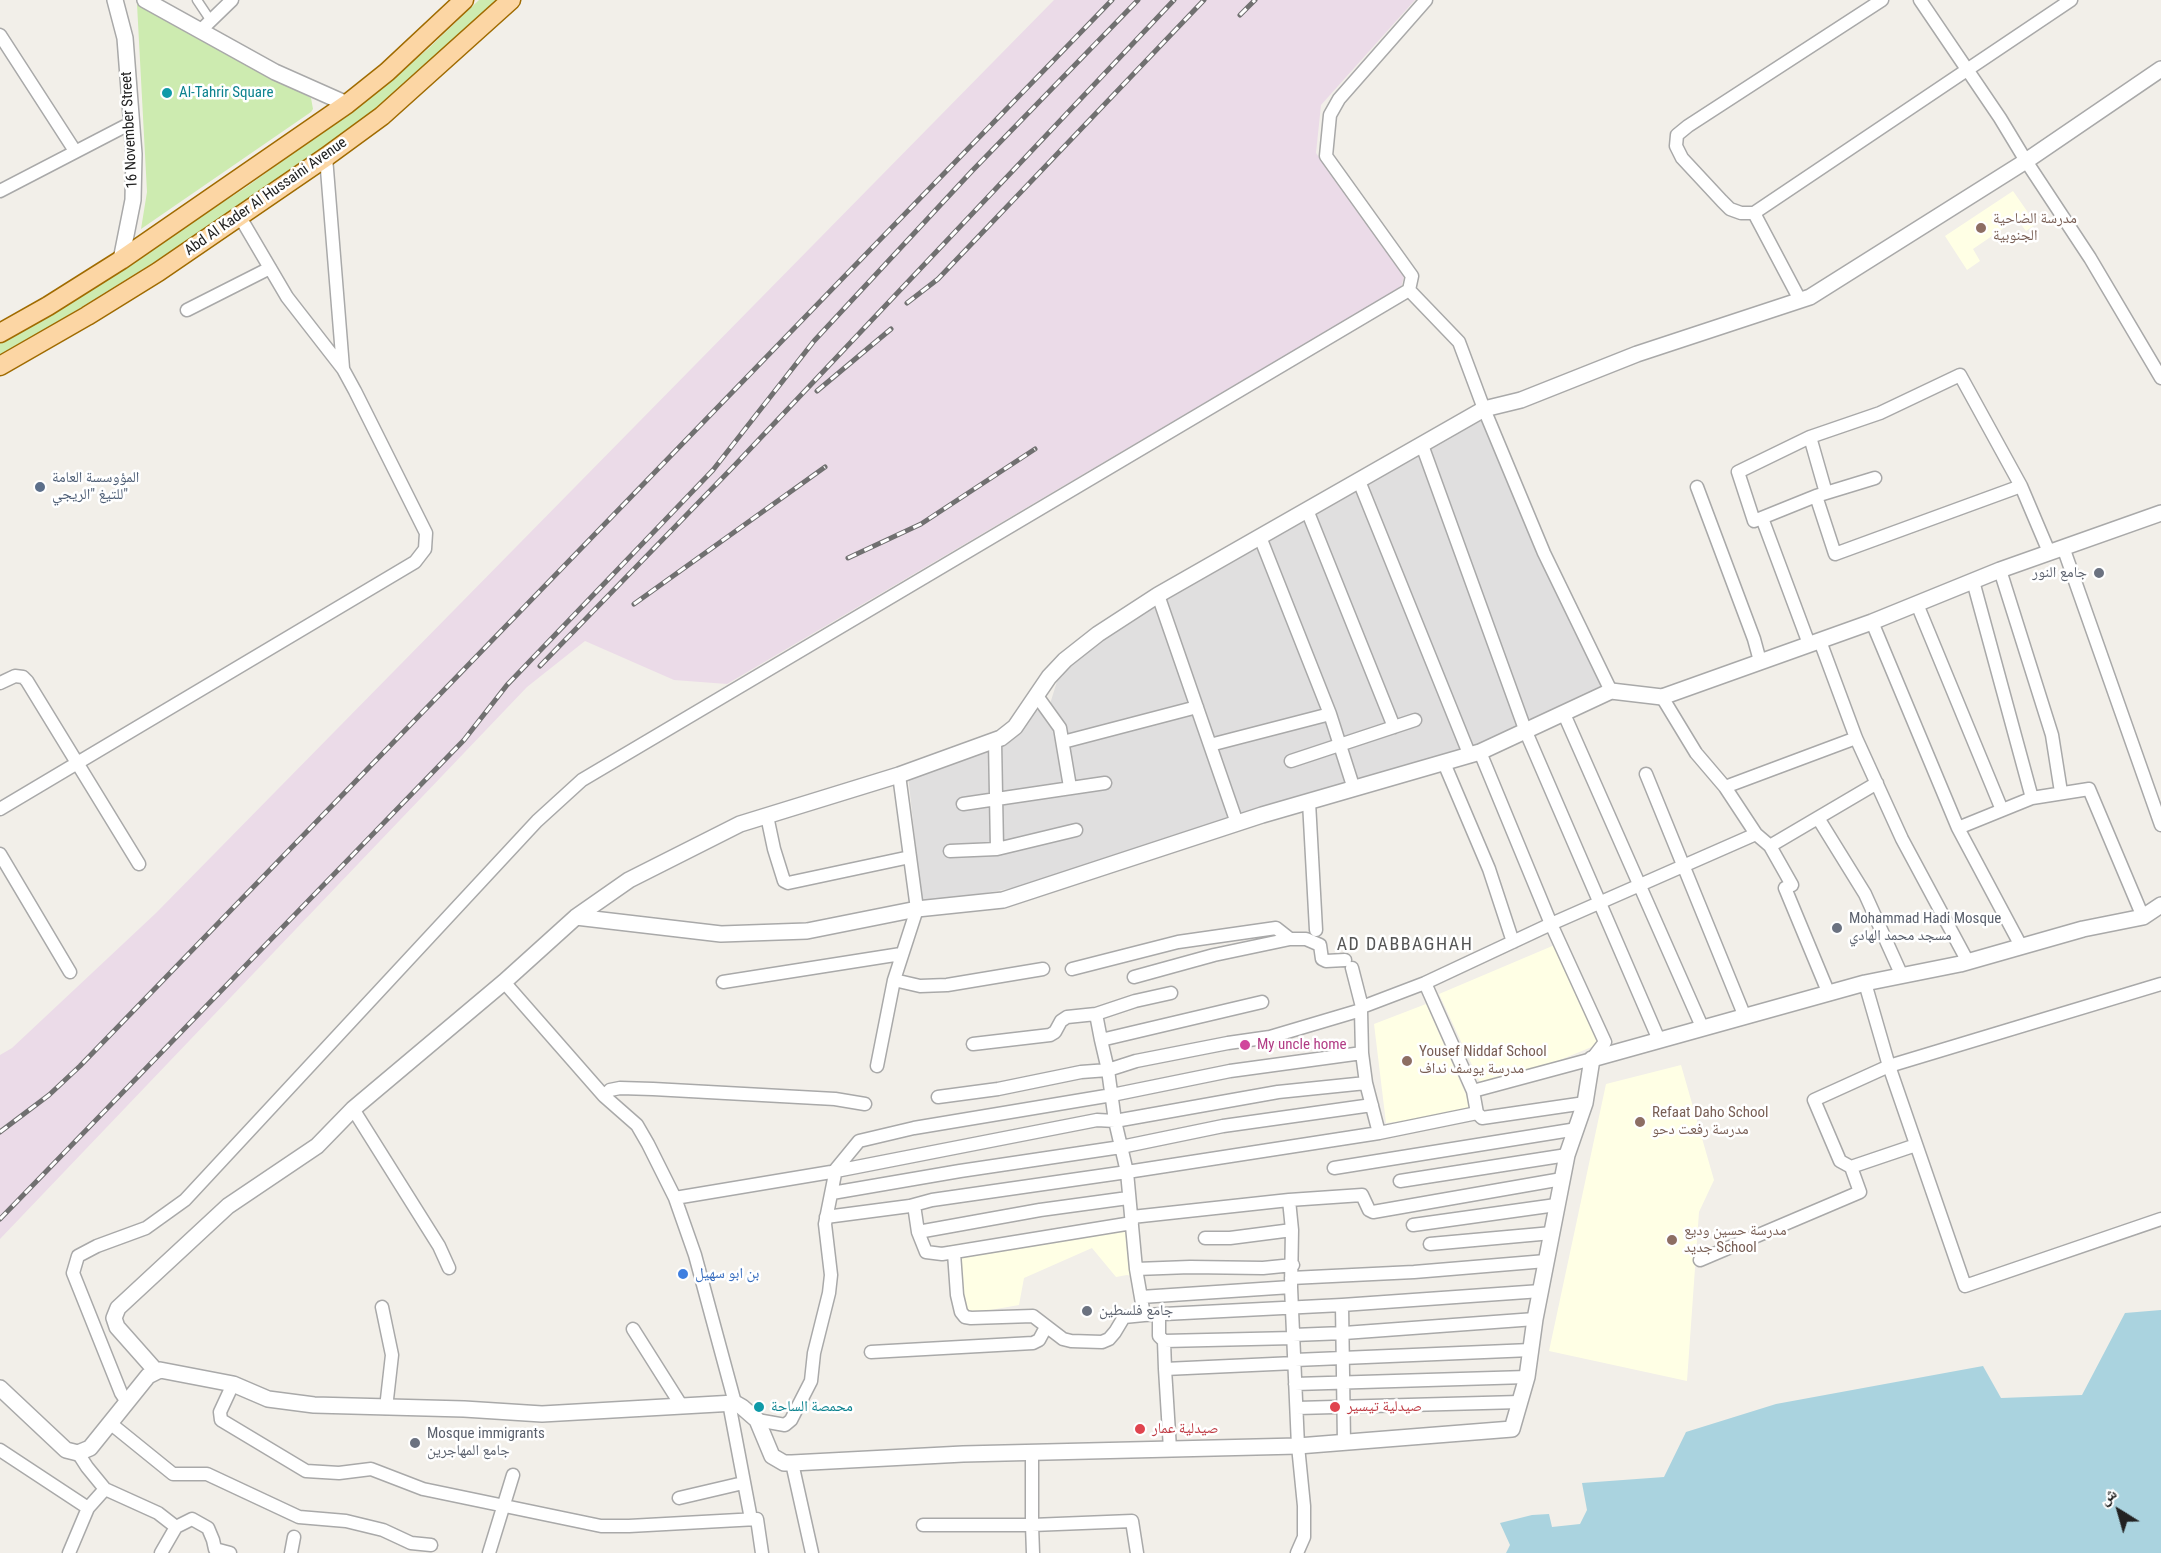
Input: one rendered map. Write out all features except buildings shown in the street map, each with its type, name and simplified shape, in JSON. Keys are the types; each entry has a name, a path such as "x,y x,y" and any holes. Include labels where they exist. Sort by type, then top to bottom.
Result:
{"main road":[{"name":"Abd Al Kader Al Hussaini Avenue","path":"0,333 121,260 346,104 387,72 464,0"},
{"name":"Abd Al Kader Al Hussaini Avenue","path":"0,366 97,310 240,217 326,157 382,116 511,0"}],"street":[{"name":"16 November Street","path":"115,0 125,38 134,153 134,200 121,260"},
{"path":"145,0 205,26 275,72 346,104"},
{"path":"197,0 205,26"},
{"path":"205,26 232,0"},
{"path":"127,1402 121,1393 73,1273 78,1256 97,1246 146,1228 185,1200 537,821 582,780 1409,290 1413,276 1326,156 1330,115 1339,99 1426,0"},
{"path":"1882,0 1677,135 1676,146 1682,158 1730,209 1742,213 1754,213 2071,0"},
{"path":"1920,0 2090,258 2161,378"},
{"path":"0,35 75,151"},
{"path":"156,1371 117,1328 114,1318 118,1308 228,1206 317,1146 353,1109 504,982 576,917 629,880 740,824 899,775 995,741 1015,727 1049,677 1065,660 1098,634 1158,595 1484,409 1521,400 1637,354 1810,297 2026,161 2161,69"},
{"path":"0,191 131,123"},
{"path":"326,157 343,369"},
{"path":"1754,213 1800,300"},
{"path":"0,809 415,562 423,554 427,544 426,533 343,369 287,297 240,217"},
{"path":"187,310 270,268"},
{"path":"1409,290 1459,342 1484,409 1544,553 1611,691"},
{"path":"1875,478 1821,495 1754,521 1738,472 1810,437 1880,412 1960,375 2056,549 2161,825"},
{"path":"1810,437 1835,554 2021,486"},
{"path":"1422,445 1526,732 1659,1040"},
{"path":"0,1388 66,1450 78,1453 90,1448 148,1376 156,1371 164,1370 233,1384 268,1399 314,1405 464,1409 542,1414 732,1403 742,1407 757,1420 772,1456 784,1463 1032,1452 1298,1446 1512,1430 1527,1377 1535,1319 1566,1155 1585,1103 1592,1059 1605,1042 1475,754 1359,481"},
{"path":"1697,487 1754,639 1760,661"},
{"path":"1307,510 1394,726"},
{"path":"576,917 721,934 807,931 917,909 1003,900 1237,823 1475,754 1611,691 1662,697 1872,622 2056,549 2161,513"},
{"path":"1762,518 1876,783 1902,839 1968,962"},
{"path":"1260,537 1330,714 1354,789"},
{"path":"2000,570 2052,735 2061,792"},
{"path":"1973,581 2032,798"},
{"path":"1158,595 1237,823"},
{"path":"1917,604 2002,810"},
{"path":"1872,622 1959,828 2021,946"},
{"path":"0,683 15,676 23,677 27,681 139,864"},
{"path":"1037,696 1060,728 1070,787"},
{"path":"1662,697 1696,753 1725,787 1756,834 1770,846 1792,885 1785,888 1828,994"},
{"path":"1063,742 1197,707"},
{"path":"1210,745 1330,714"},
{"path":"1564,714 1703,1029"},
{"path":"1291,761 1415,720"},
{"path":"1725,787 1856,738"},
{"path":"995,741 997,849"},
{"path":"1444,763 1489,869 1513,942"},
{"path":"1646,774 1745,1017"},
{"path":"877,1066 894,980 917,909 899,775"},
{"path":"963,804 1105,783"},
{"path":"1770,846 1876,783"},
{"path":"1959,828 2032,798 2089,789 2143,917"},
{"path":"1310,802 1316,930"},
{"path":"767,816 784,881 788,883 910,857"},
{"path":"1818,818 1865,894 1902,976"},
{"path":"950,850 997,849 1076,830"},
{"path":"938,1097 998,1089 1081,1072 1108,1070 1136,1061 1228,1042 1270,1037 1361,1008 1425,983 1551,924 1756,834"},
{"path":"0,854 70,972"},
{"path":"1473,1091 1865,983 1968,962 2083,929 2143,917 2161,905"},
{"path":"1072,969 1178,942 1276,928 1290,939"},
{"path":"1134,977 1214,955 1290,939 1306,939 1320,945 1322,959 1349,964 1361,1008 1362,1053 1366,1083 1379,1133"},
{"path":"723,982 901,954"},
{"path":"894,980 920,986 947,985 1044,969"},
{"path":"504,982 604,1096 637,1125 675,1198 695,1256 732,1403 743,1483 751,1519"},
{"path":"1425,983 1473,1091 1477,1113 1482,1118 1585,1103"},
{"path":"1865,983 1889,1066 1965,1286 2161,1219"},
{"path":"1700,1260 1860,1192 1851,1167 1840,1161 1814,1100 1889,1066 2161,984"},
{"path":"973,1044 1050,1035 1055,1032 1063,1019 1071,1016 1096,1014 1135,1001 1171,993"},
{"path":"1101,1040 1262,1002"},
{"path":"1096,1014 1108,1070 1115,1121 1127,1172 1136,1269 1144,1315"},
{"path":"757,1420 785,1425 791,1420 811,1381 814,1353 829,1293 831,1275 826,1217 836,1169 859,1141 946,1122 1112,1095 1230,1071 1362,1053"},
{"path":"675,1198 1031,1132 1056,1130 1096,1120 1115,1121 1278,1092 1366,1083"},
{"path":"604,1096 610,1090 620,1088 835,1099 865,1104"},
{"path":"832,1193 1121,1147 1222,1126 1371,1105"},
{"path":"353,1109 439,1246 449,1268"},
{"path":"826,1217 1379,1133 1477,1113"},
{"path":"1334,1168 1577,1129"},
{"path":"1851,1167 1916,1145"},
{"path":"1400,1181 1566,1155"},
{"path":"914,1205 918,1232 926,1252 942,1254 1132,1220 1288,1200 1362,1195 1372,1212 1562,1179"},
{"path":"918,1232 1040,1210 1128,1198"},
{"path":"1288,1200 1292,1230 1293,1336 1304,1537 1297,1553"},
{"path":"1413,1225 1556,1205"},
{"path":"1205,1238 1230,1238 1292,1230"},
{"path":"1430,1244 1551,1233"},
{"path":"954,1253 957,1295 961,1312 965,1317 1033,1316 1063,1339 1071,1341 1102,1342 1109,1339 1124,1317 1541,1291"},
{"path":"1142,1297 1292,1276 1414,1272 1546,1261"},
{"path":"1136,1269 1263,1268 1292,1276"},
{"path":"1342,1305 1344,1443"},
{"path":"382,1307 392,1355 386,1408"},
{"path":"1159,1315 1159,1336 1164,1341 1170,1449"},
{"path":"1164,1341 1344,1333 1535,1319"},
{"path":"871,1352 1033,1343 1039,1340 1046,1327"},
{"path":"633,1329 681,1405"},
{"path":"1165,1369 1531,1350"},
{"path":"1295,1384 1527,1377"},
{"path":"233,1384 220,1412 221,1420 306,1472 339,1473 371,1469 423,1489 601,1526 630,1527 757,1519 762,1553"},
{"path":"1297,1408 1520,1402"},
{"path":"110,1423 172,1473 207,1474 299,1517 363,1524 383,1530 405,1541 431,1545"},
{"path":"0,1450 88,1508"},
{"path":"1032,1452 1033,1553"},
{"path":"78,1453 105,1489 158,1513 176,1527"},
{"path":"792,1463 812,1553"},
{"path":"489,1553 513,1475"},
{"path":"679,1498 743,1483"},
{"path":"69,1553 88,1508 105,1489"},
{"path":"161,1553 176,1527 192,1519 208,1528 213,1540 213,1551 230,1553"},
{"path":"923,1525 1132,1521 1137,1553"},
{"path":"291,1553 294,1537"}],"shaded area":[{"path":"1054,0 1415,0 1321,105 1316,153 1404,277 1401,287 727,684 674,680 585,641 527,687 0,1239 0,1055 12,1048 156,913"},
{"name":"مدرسة الضاحية الجنوبية","path":"2013,191 2036,224 2026,231 2017,219 1973,249 1980,261 1967,270 1945,236"},
{"path":"1491,410 1608,690 1479,750 1050,881 922,905 908,775 1050,704 1062,665 1164,599"},
{"path":"1557,944 1599,1044 1484,1091 1439,994"},
{"path":"1426,1004 1474,1113 1386,1123 1374,1024"},
{"path":"1681,1065 1714,1180 1699,1212 1687,1381 1549,1351 1606,1084"},
{"path":"1132,1219 1135,1277 1127,1275 1116,1277 1092,1248 1024,1278 1019,1305 979,1312 956,1309 948,1245"}],"green space":[{"path":"479,0 499,0 377,110 256,196 151,264 0,355 0,341 113,273 245,188 361,104 428,49"},
{"path":"137,4 311,98 313,109 141,229 147,192"}],"water":[{"path":"2161,1310 2161,1553 1506,1553 1510,1545 1500,1523 1532,1515 1549,1514 1552,1527 1580,1524 1587,1510 1582,1483 1664,1477 1686,1432 1776,1404 1983,1366 2001,1398 2082,1395 2125,1313"}],"railway":[{"path":"0,1132 49,1095 80,1066 1112,0"},
{"path":"0,1219 464,740 507,685 713,470 814,341 972,171 1138,0"},
{"path":"540,666 734,466 1174,0"},
{"path":"907,303 938,279 1204,0"},
{"path":"1240,15 1255,0"},
{"path":"817,391 891,329"},
{"path":"848,558 921,524 1035,449"},
{"path":"634,604 825,467"}],"place":[{"name":"Al-Tahrir Square","path":"167,93"},
{"name":"مدرسة الضاحية الجنوبية","path":"1981,228"},
{"name":"المؤوسسة العامة للتيغ \"الريجي\"","path":"40,487"},
{"name":"جامع النور","path":"2099,573"},
{"name":"Mohammad Hadi Mosque مسجد محمد الهادي","path":"1837,928"},
{"name":"My uncle home","path":"1245,1045"},
{"name":"Yousef Niddaf School مدرسة يوسف نداف","path":"1407,1061"},
{"name":"Refaat Daho School مدرسة رفعت دحو","path":"1640,1122"},
{"name":"مدرسة حسين وديع جديد School","path":"1672,1240"},
{"name":"بن ابو سهيل","path":"683,1274"},
{"name":"جامع فلسطين","path":"1087,1311"},
{"name":"محمصة الساحة","path":"759,1407"},
{"name":"صيدلية تيسير","path":"1335,1407"},
{"name":"صيدلية عمار","path":"1140,1429"},
{"name":"Mosque immigrants جامع المهاجرين","path":"415,1443"}],"district":[{"name":"AD DABBAGHAH","path":"1405,945"}]}
